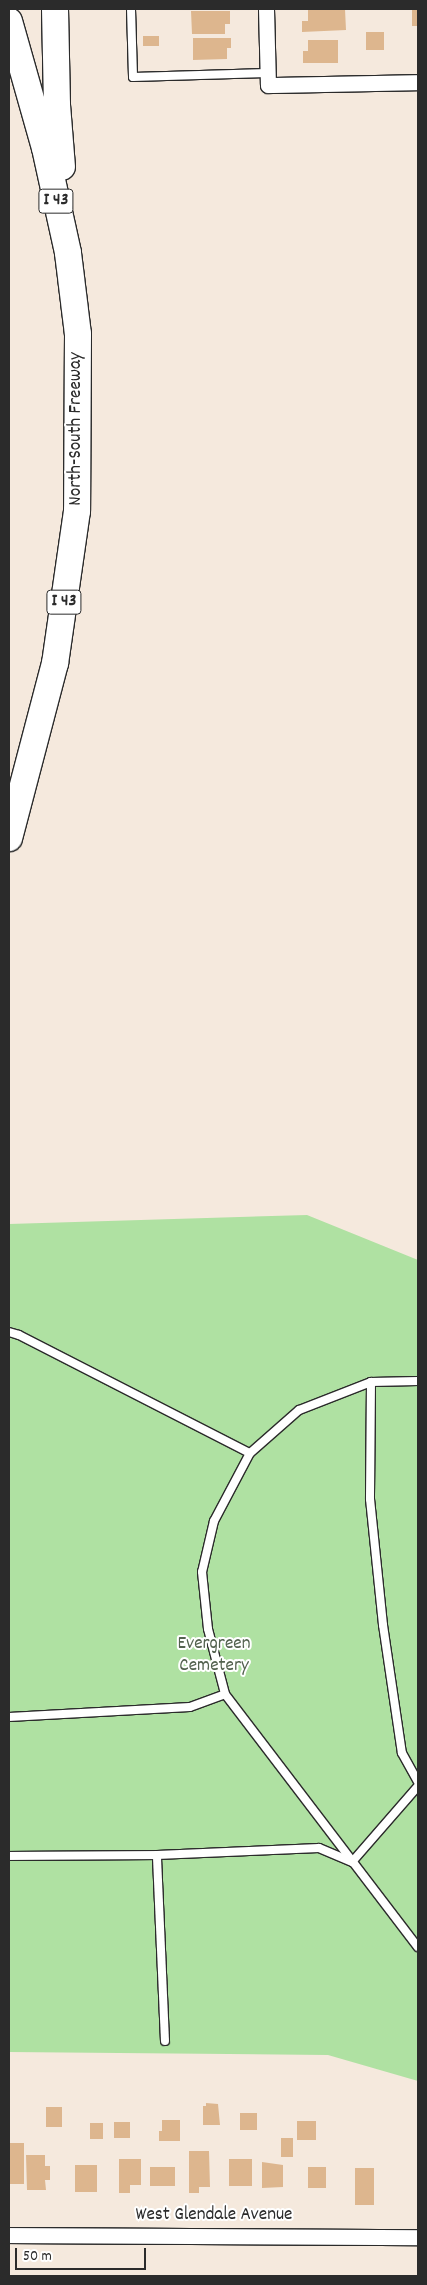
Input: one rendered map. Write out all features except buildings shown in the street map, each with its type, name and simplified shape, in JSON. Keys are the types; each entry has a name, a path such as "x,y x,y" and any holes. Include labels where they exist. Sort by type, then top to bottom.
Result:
{"highway":[{"path":"55,9 58,105 68,253"},
{"name":"North-South Freeway","path":"9,21 45,148 68,253 78,334 77,511 55,663 9,838"}],"street":[{"path":"266,9 267,79 418,82"},
{"name":"West Glendale Avenue","path":"9,2235 418,2237"}],"lane":[{"path":"131,9 133,77 267,79"},
{"path":"9,1332 19,1335 250,1453"},
{"path":"418,1381 371,1382 299,1410 250,1453 214,1521 202,1572 208,1629 225,1694 418,1947"},
{"path":"371,1382 370,1498 383,1625 402,1753 418,1782"},
{"path":"9,1717 190,1707 225,1694"},
{"path":"352,1862 418,1786"},
{"path":"9,1856 157,1855 319,1848 352,1862"},
{"path":"157,1855 166,2041"}],"green space":[{"name":"Evergreen Cemetery","path":"307,1215 418,1260 418,2081 328,2055 9,2052 9,1224"}]}
